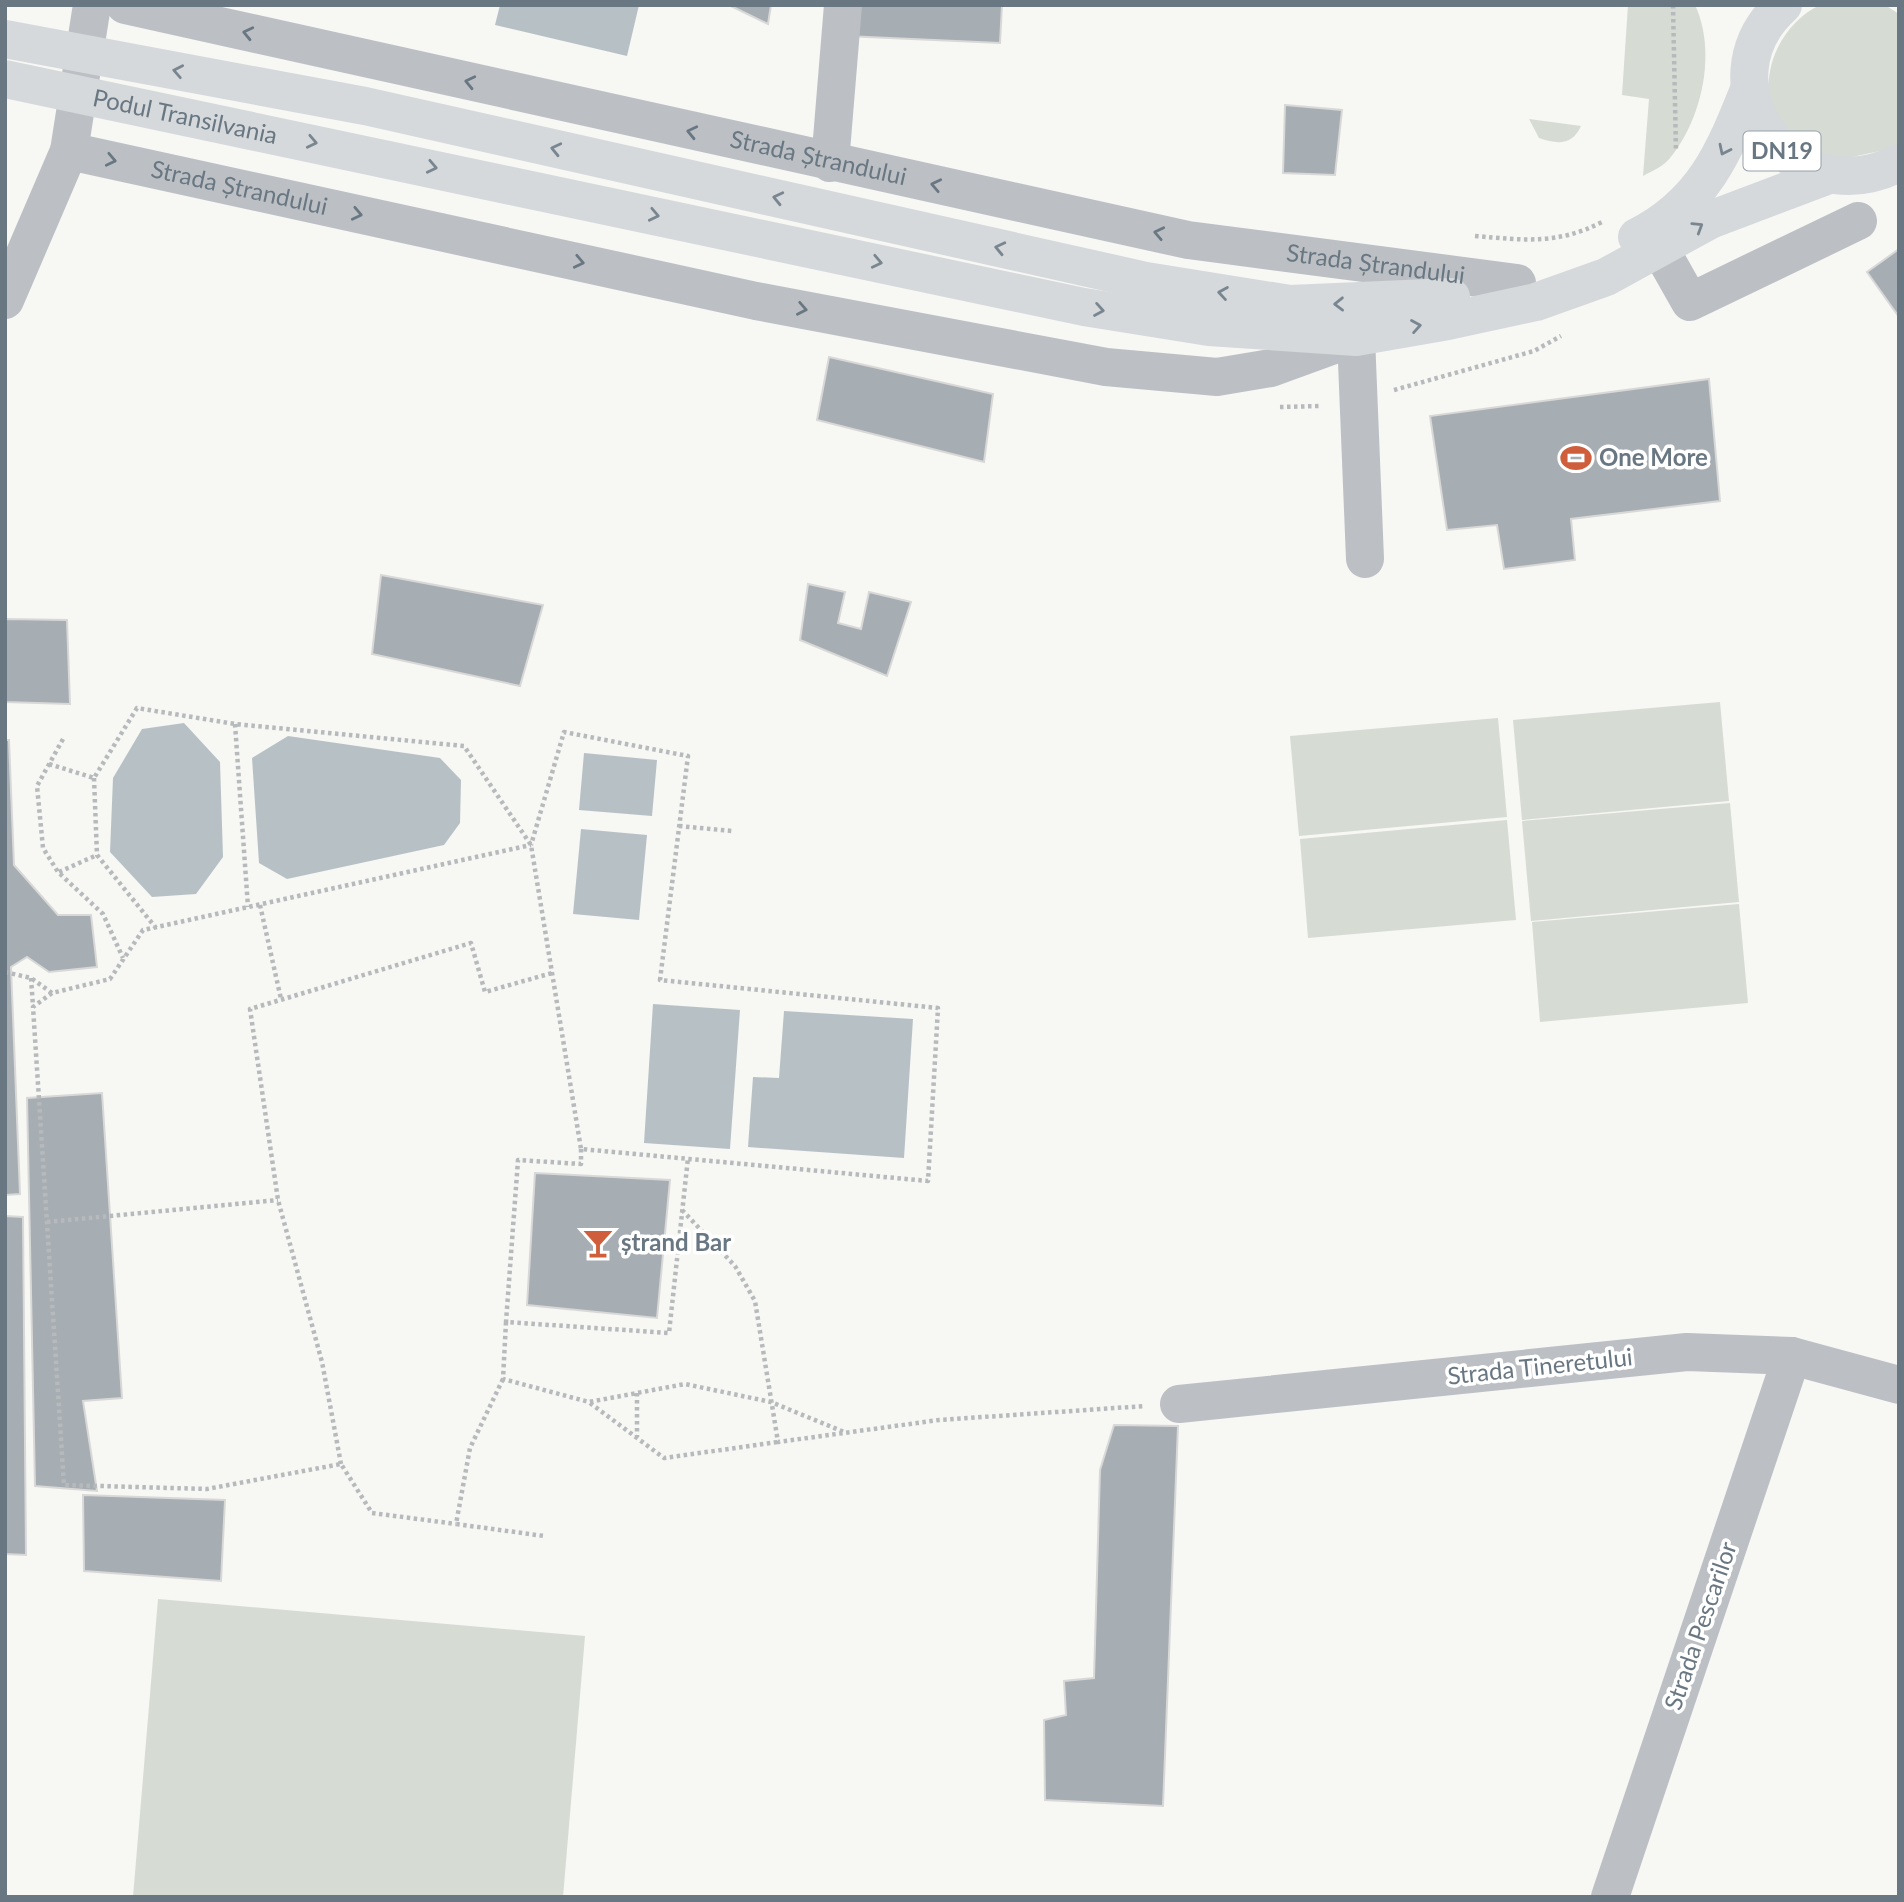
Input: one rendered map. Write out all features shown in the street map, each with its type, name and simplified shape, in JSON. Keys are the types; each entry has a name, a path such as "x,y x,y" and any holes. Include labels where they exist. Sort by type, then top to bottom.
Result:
{"main road":[{"name":"DN19","path":"1783,5 1752,20 1750,87 1755,111 1775,144 1805,167 1829,175 1855,177 1882,172 1899,163"},
{"name":"Podul Transilvania","path":"5,39 365,106 1146,281 1295,319"},
{"name":"Podul Transilvania","path":"5,79 1084,307 1209,327 1295,319"},
{"name":"Strada Ștrandului","path":"1295,319 1438,299 1517,283 1565,270 1616,248 1647,232 1693,196 1723,155 1750,87"},
{"name":"Strada Ștrandului","path":"1295,319 1356,337 1536,302 1606,277 1710,220 1829,175"}],"street":[{"path":"5,300 69,151 92,5"},
{"name":"Strada Ștrandului","path":"125,5 1188,240 1517,283"},
{"path":"830,163 843,5"},
{"name":"Strada Ștrandului","path":"69,151 743,298 1106,367 1217,377 1271,368 1356,337"},
{"path":"1660,249 1690,302 1858,221"},
{"path":"1356,337 1366,559"},
{"name":"Strada Tineretului","path":"1179,1404 1686,1352 1792,1356 1899,1385"},
{"name":"Strada Pescarilor","path":"1610,1897 1792,1356"}],"path":[{"path":"1673,5 1676,155"},
{"path":"1470,236 1539,241 1576,235 1606,219"},
{"path":"156,928 97,855 94,778 137,708 235,724 464,746 531,845 581,1149 581,1164 518,1160 503,1380 470,1448 456,1524"},
{"path":"235,724 248,907"},
{"path":"531,845 564,732 688,756 660,980 938,1008 928,1181 581,1149"},
{"path":"63,738 37,786 43,848 58,872 103,914 124,958"},
{"path":"49,764 94,778"},
{"path":"679,826 732,831"},
{"path":"33,1007 52,993 110,979 143,930 531,845"},
{"path":"58,872 97,855"},
{"path":"260,905 281,999"},
{"path":"544,1536 372,1513 341,1464 322,1362 278,1200 250,1009 471,943 485,992 552,973"},
{"path":"5,972 32,978 52,993"},
{"path":"32,978 65,1485 207,1489 341,1464"},
{"path":"506,1322 669,1333 688,1158"},
{"path":"47,1222 278,1200"},
{"path":"682,1210 735,1266 755,1301 778,1442"},
{"path":"503,1380 589,1402 664,1458 939,1420 1179,1404"},
{"path":"589,1402 685,1384 771,1402 847,1433"},
{"path":"637,1393 637,1438"}],"shaded area":[{"path":"500,5 639,5 627,56 495,25"},
{"path":"1628,5 1695,5 1702,23 1705,43 1703,84 1690,124 1667,161 1643,176 1649,99 1622,95"},
{"path":"1820,5 1885,5 1899,14 1899,147 1833,161 1792,137 1776,117 1770,99 1772,61 1791,28 1804,15"},
{"path":"1529,119 1581,126 1569,140 1552,141 1539,138"},
{"path":"1720,702 1729,801 1522,820 1513,720"},
{"path":"1498,718 1507,817 1299,836 1290,736"},
{"path":"184,723 220,762 223,857 196,894 152,897 110,852 113,778 142,729"},
{"path":"288,736 440,758 461,780 460,823 444,845 287,879 259,863 252,758"},
{"path":"584,753 657,760 652,816 579,810"},
{"path":"1730,803 1739,902 1531,921 1522,821"},
{"path":"1507,820 1516,920 1308,938 1300,839"},
{"path":"581,829 647,835 639,920 573,914"},
{"path":"1739,904 1748,1003 1540,1022 1532,922"},
{"path":"653,1004 740,1010 730,1149 644,1143"},
{"path":"784,1011 913,1019 904,1158 748,1147 753,1077 779,1078"},
{"path":"158,1599 585,1636 563,1897 133,1897"}],"building":[{"path":"731,5 771,5 768,24 731,6"},
{"path":"847,5 1002,5 1000,43 846,36"},
{"path":"1285,105 1342,110 1335,175 1283,173"},
{"path":"1899,249 1899,317 1867,272"},
{"path":"829,357 993,394 984,462 817,420"},
{"name":"One More","path":"1709,379 1720,501 1571,519 1575,560 1504,569 1497,525 1447,530 1430,416"},
{"path":"381,575 543,605 520,686 372,654"},
{"path":"808,584 845,592 838,623 861,629 869,592 911,602 887,676 800,640"},
{"path":"5,619 67,620 70,704 5,702"},
{"path":"5,740 9,740 14,865 58,915 91,915 97,967 49,972 27,957 11,967 20,1194 5,1195"},
{"path":"102,1093 122,1398 83,1401 97,1491 35,1486 27,1098"},
{"name":"ștrand Bar","path":"535,1173 670,1180 657,1318 527,1305"},
{"path":"5,1216 23,1217 26,1555 5,1554"},
{"path":"1114,1425 1178,1426 1163,1806 1045,1800 1044,1720 1066,1715 1064,1681 1094,1678 1100,1470"},
{"path":"83,1495 225,1500 221,1581 84,1571"}],"place":[{"name":"One More","path":"1576,458"},
{"name":"ștrand Bar","path":"598,1243"}]}
